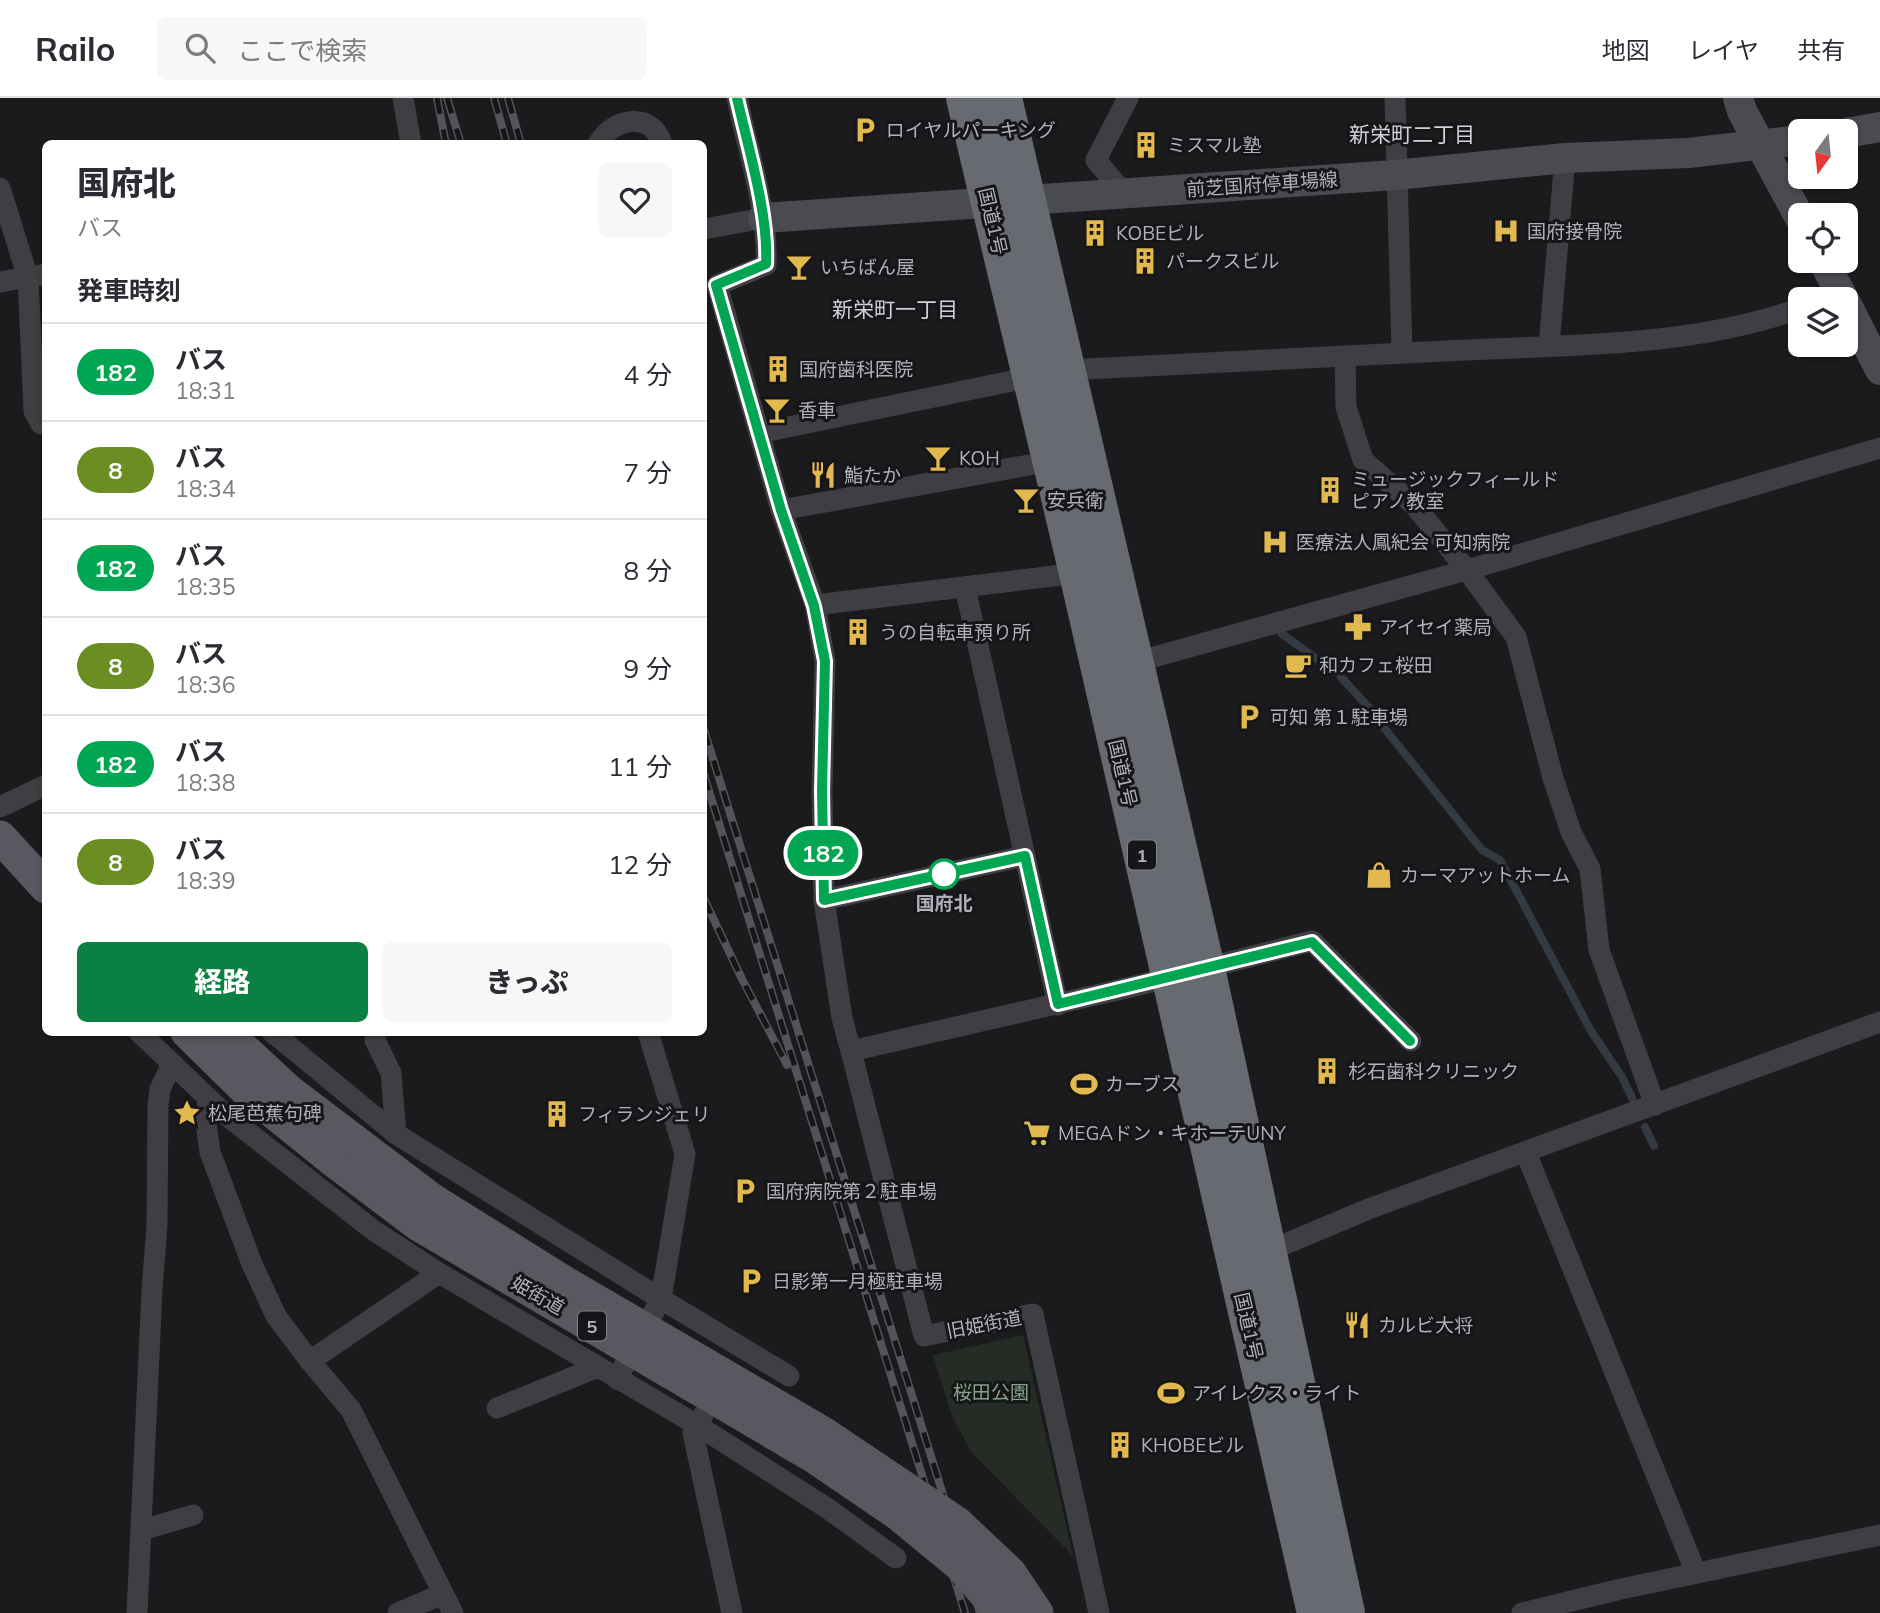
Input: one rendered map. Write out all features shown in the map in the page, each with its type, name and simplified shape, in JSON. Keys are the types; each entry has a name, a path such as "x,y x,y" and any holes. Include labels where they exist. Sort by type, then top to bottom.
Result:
{"highway":[{"name":"国道1号","path":"965,98 1007,202 1049,374 1136,662 1206,968 1346,1613"},
{"name":"国道1号","path":"1003,98 1007,202"},
{"name":"国道1号","path":"1049,374 1051,461 1316,1613"}],"main road":[{"path":"1738,98 1792,203"},
{"path":"1858,131 1880,127"},
{"name":"前芝国府停車場線","path":"763,218 1395,174 1565,158 1688,153 1788,142"},
{"path":"1858,332 1880,370"},
{"path":"0,830 42,859"},
{"path":"0,837 42,883"},
{"name":"姫街道","path":"191,1036 246,1090 419,1225 816,1458 898,1514 960,1565 1002,1613"},
{"name":"姫街道","path":"229,1036 290,1092 431,1199 564,1282 823,1433 957,1522 1010,1573 1037,1613"}],"street":[{"path":"403,98 410,140"},
{"path":"737,98 763,218 766,264 716,285 781,510 814,606 825,661 822,791 824,900 842,1018 851,1051 1312,942 1410,1041"},
{"path":"1124,194 1096,160 1128,98"},
{"path":"1395,98 1402,353"},
{"path":"600,140 613,127 632,121 655,128 660,140"},
{"path":"1549,346 1565,158"},
{"path":"0,188 37,276 34,411 42,424"},
{"path":"707,228 763,218"},
{"path":"0,282 37,276"},
{"path":"759,433 1049,374 1666,338 1764,321 1788,313"},
{"path":"1345,356 1346,407 1363,460 1415,506 1467,570 1516,637 1549,768 1570,832 1590,869 1599,950 1655,1105"},
{"path":"1136,662 1467,570 1880,448"},
{"path":"781,510 1051,461"},
{"path":"814,606 1078,573"},
{"path":"965,587 1058,1004"},
{"path":"0,807 42,787"},
{"path":"824,900 1025,856"},
{"path":"1266,1252 1371,1208 1880,1022"},
{"path":"143,1036 208,1099 373,1230 439,1273 697,1425 827,1508 896,1558"},
{"path":"277,1036 396,1134 789,1376"},
{"path":"376,1036 391,1073 396,1134"},
{"path":"617,1379 662,1299 685,1154 649,1036"},
{"name":"旧姫街道","path":"851,1051 924,1336 1033,1314 1099,1613"},
{"path":"137,1613 157,1225 158,1106 160,1089 172,1064"},
{"path":"208,1099 206,1123 210,1152 252,1264 276,1315 351,1410 448,1604 398,1613"},
{"path":"1526,1153 1696,1573"},
{"path":"310,1361 439,1273"},
{"path":"732,1613 693,1433 741,1347"},
{"path":"497,1408 598,1367"},
{"path":"142,1530 193,1515"},
{"path":"1522,1613 1880,1535"}],"green space":[{"name":"桜田公園","path":"1023,1335 1073,1556 971,1452 952,1416 933,1355"}],"waterway":[{"path":"1282,634 1335,672"},
{"path":"1341,677 1371,710"},
{"path":"1377,719 1482,850 1500,860 1591,1031 1622,1077 1632,1098"},
{"path":"1645,1127 1654,1146"}],"railway":[{"path":"437,98 445,140"},
{"path":"447,98 460,140"},
{"path":"494,98 506,140"},
{"path":"508,98 520,140"},
{"path":"707,740 980,1613"},
{"path":"707,785 965,1613"},
{"path":"707,905 787,1065"}],"bus line":[{"name":"182","path":"737,98 763,218 766,264 716,285 781,510 814,606 825,661 822,791 824,900 1025,856 1058,1004 1312,942 1410,1041"}],"place":[{"name":"ロイヤルパーキング","path":"865,130"},
{"name":"ミスマル塾","path":"1146,145"},
{"name":"国府接骨院","path":"1506,231"},
{"name":"KOBEビル","path":"1095,233"},
{"name":"パークスビル","path":"1145,261"},
{"name":"いちばん屋","path":"799,267"},
{"name":"国府歯科医院","path":"778,369"},
{"name":"香車","path":"777,410"},
{"name":"KOH","path":"938,458"},
{"name":"鮨たか","path":"823,475"},
{"name":"ミュージックフィールド ピアノ教室","path":"1330,490"},
{"name":"安兵衛","path":"1026,500"},
{"name":"医療法人鳳紀会 可知病院","path":"1275,542"},
{"name":"アイセイ薬局","path":"1358,627"},
{"name":"うの自転車預り所","path":"858,632"},
{"name":"和カフェ桜田","path":"1298,665"},
{"name":"可知 第１駐車場","path":"1249,717"},
{"name":"国府北","path":"944,874"},
{"name":"カーマアットホーム","path":"1379,875"},
{"name":"杉石歯科クリニック","path":"1327,1071"},
{"name":"カーブス","path":"1084,1084"},
{"name":"松尾芭蕉句碑","path":"187,1113"},
{"name":"フィランジェリ","path":"557,1114"},
{"name":"MEGAドン・キホーテUNY","path":"1037,1133"},
{"name":"国府病院第２駐車場","path":"745,1191"},
{"name":"日影第一月極駐車場","path":"751,1281"},
{"name":"カルビ大将","path":"1357,1325"},
{"name":"アイレクス・ライト","path":"1171,1393"},
{"name":"KHOBEビル","path":"1120,1445"}],"district":[{"name":"新栄町二丁目","path":"1412,134"},
{"name":"新栄町一丁目","path":"895,309"}]}
